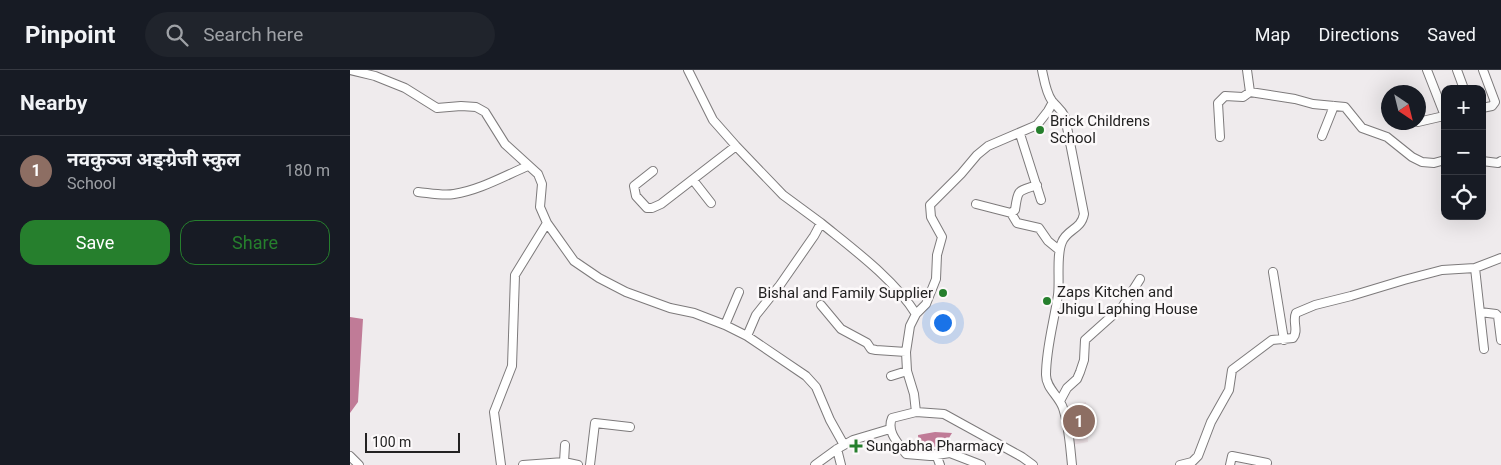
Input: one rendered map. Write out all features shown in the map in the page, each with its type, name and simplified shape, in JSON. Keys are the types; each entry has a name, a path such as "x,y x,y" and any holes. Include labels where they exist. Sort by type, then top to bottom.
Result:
{"street":[{"path":"350,70 374,73 405,88 437,108 476,107 486,112 505,144 538,174 542,184 540,207 547,224 574,260 599,278 626,292 670,308 694,313 747,336 806,376 816,387 830,420 840,447 840,463"},
{"path":"688,70 713,120 736,146 783,195 821,223 889,282 907,300 916,314"},
{"path":"1042,70 1049,96 1061,108 1065,117 1084,214 1080,225 1064,236 1060,250 1058,294 1048,351 1046,375 1047,384 1060,401 1066,421 1072,465"},
{"path":"1247,70 1250,92"},
{"path":"1427,70 1441,108"},
{"path":"1457,70 1463,85"},
{"path":"1483,70 1495,102 1494,105 1486,107"},
{"path":"1492,93 1501,89"},
{"path":"1220,137 1218,102 1225,96 1243,97 1250,92 1295,99 1313,104 1345,107 1362,128 1387,137 1412,158 1422,162 1434,163 1441,161"},
{"path":"916,412 914,394 907,371 906,352 910,326 916,314 926,304 936,279 937,255 942,237 931,217 930,205 977,155 988,146 1020,134 1037,125 1053,102"},
{"path":"1322,136 1334,106"},
{"path":"1426,120 1441,117"},
{"path":"1020,134 1041,200"},
{"path":"653,171 634,186 636,196 647,208 661,204 736,146"},
{"path":"1486,162 1498,163 1501,161"},
{"path":"418,192 453,194 489,185 499,178 528,166"},
{"path":"693,180 711,203"},
{"path":"1011,213 1016,210 1020,191 1037,185"},
{"path":"976,204 1011,213 1017,223 1039,228 1048,241 1060,250"},
{"path":"747,336 756,315 780,285 821,223"},
{"path":"501,465 494,412 512,366 515,275 547,224"},
{"path":"1180,465 1192,462 1198,456 1211,422 1229,390 1233,368 1257,353 1272,340 1289,340 1295,336 1294,319 1296,313 1315,305 1442,270 1475,268 1501,258"},
{"path":"1475,268 1484,349"},
{"path":"1273,272 1284,340"},
{"path":"1060,401 1067,388 1077,379 1080,372 1084,360 1085,340 1124,306 1140,279"},
{"path":"725,326 739,292"},
{"path":"821,304 841,329 867,343 871,349 906,352"},
{"path":"1480,312 1496,314 1498,316 1501,340"},
{"path":"891,376 907,371"},
{"path":"981,465 950,453 906,454 898,444 889,423 892,418 916,412 944,414 1033,465"},
{"path":"590,465 595,423 630,427"},
{"path":"815,465 840,447 854,440 890,429"},
{"path":"564,462 566,444"},
{"path":"936,454 940,465"},
{"path":"350,456 359,465"},
{"path":"1230,465 1232,456 1267,463"},
{"path":"523,465 564,462 578,465"}],"shaded area":[{"path":"350,317 363,319 358,402 350,413"},
{"path":"1086,402 1088,442 1071,445 1066,417 1068,406"},
{"path":"935,432 952,433 944,446 919,448 918,435"}],"place":[{"name":"Brick Childrens School","path":"1040,130"},
{"name":"Bishal and Family Supplier","path":"943,293"},
{"name":"Zaps Kitchen and Jhigu Laphing House","path":"1047,301"},
{"name":"नवकुञ्ज अङ्‍ग्रेजी स्कुल","path":"1079,421"},
{"name":"Sungabha Pharmacy","path":"856,446"}]}
